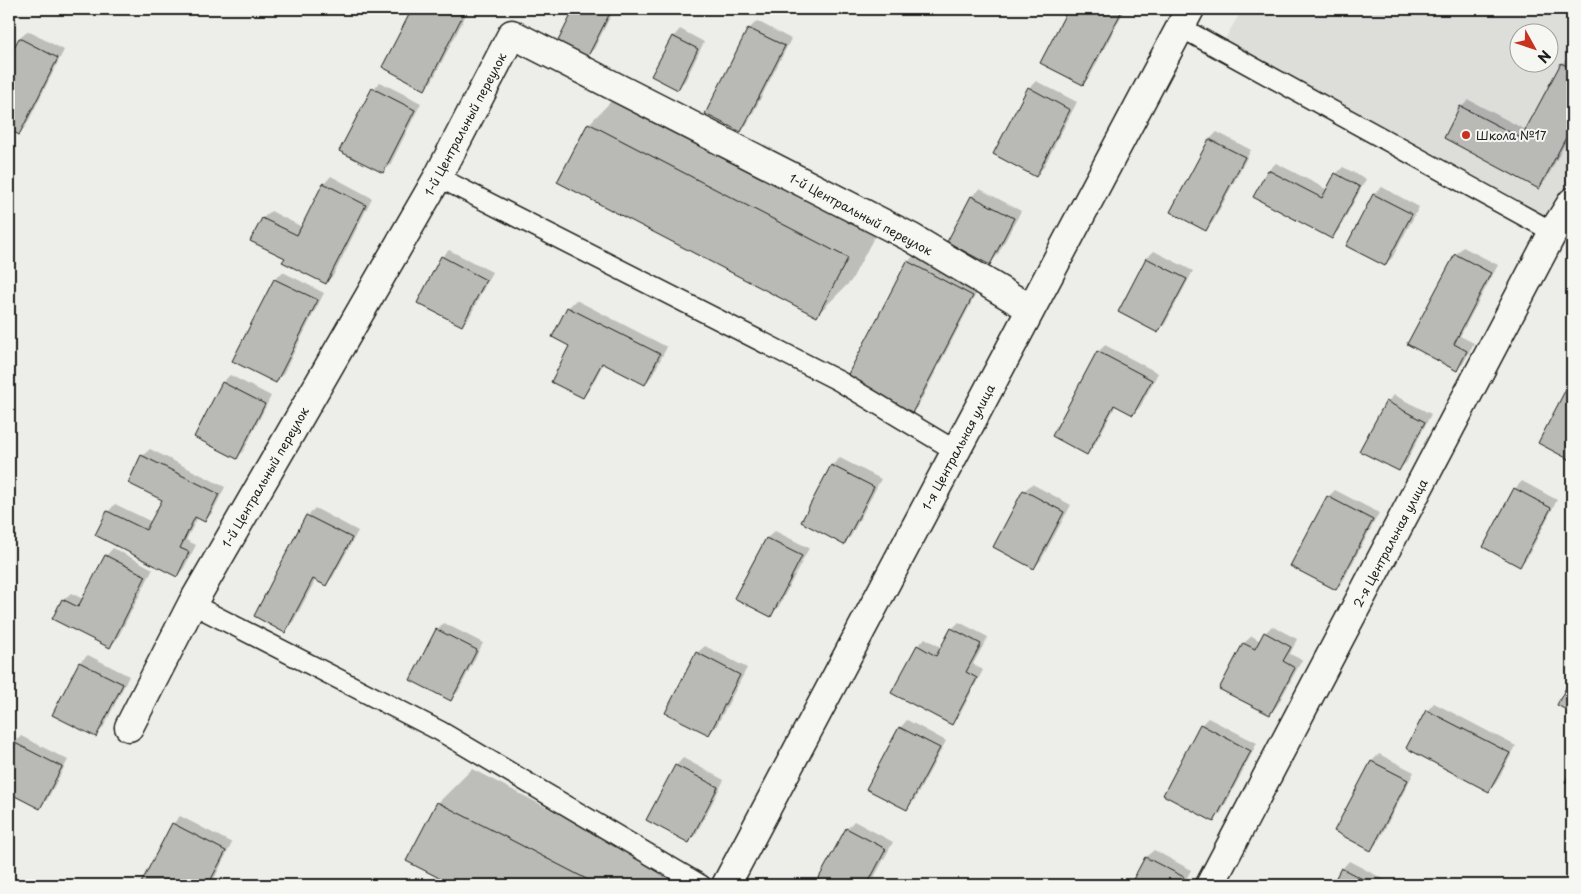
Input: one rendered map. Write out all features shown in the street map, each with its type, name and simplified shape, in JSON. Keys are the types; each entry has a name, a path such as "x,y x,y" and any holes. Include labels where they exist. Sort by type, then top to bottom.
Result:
{"street":[{"name":"1-я Центральная улица","path":"726,885 1185,18"},
{"name":"1-й Центральный переулок","path":"129,727 192,604 438,177 512,34 912,238 1031,310"},
{"name":"2-я Центральная улица","path":"1210,885 1553,232 1572,202"}],"lane":[{"path":"1185,18 1553,232"},
{"path":"438,177 839,382 956,451"},
{"path":"192,604 440,731 701,885"}],"shaded area":[{"name":"Школа №17","path":"1242,9 1572,9 1572,208 1555,240 1215,57"}],"building":[{"path":"412,9 450,9 463,15 425,90 382,67"},
{"path":"557,9 612,9 587,58 557,43 571,15"},
{"path":"1068,9 1118,9 1122,11 1083,85 1040,63"},
{"path":"748,28 785,46 741,132 705,114"},
{"path":"672,36 698,49 678,90 651,76"},
{"path":"19,38 58,58 19,135 9,129 9,57"},
{"path":"1561,63 1572,69 1572,126 1539,189 1444,138 1460,106 1521,138 1556,72 1558,72"},
{"path":"1028,87 1070,110 1036,177 993,154"},
{"path":"372,88 415,110 383,173 339,151"},
{"path":"588,123 848,258 817,317 557,182"},
{"path":"1209,139 1245,157 1206,231 1170,212"},
{"path":"1268,170 1322,198 1335,173 1360,187 1332,239 1253,197"},
{"path":"323,183 366,205 326,284 282,262 285,258 250,241 262,218 297,235"},
{"path":"1373,194 1412,214 1385,266 1346,246"},
{"path":"971,196 1014,218 990,265 947,242"},
{"path":"1455,254 1491,273 1454,344 1467,351 1457,371 1407,344"},
{"path":"441,256 486,280 462,326 417,303"},
{"path":"1146,258 1187,279 1158,333 1118,312"},
{"path":"907,261 973,296 911,415 845,380"},
{"path":"274,279 318,300 276,383 232,361"},
{"path":"567,307 660,354 645,385 602,363 583,398 551,382 569,346 552,337"},
{"path":"1097,351 1152,380 1133,415 1114,405 1087,455 1052,436"},
{"path":"222,382 265,404 237,459 194,437"},
{"path":"1566,389 1572,392 1572,461 1538,443"},
{"path":"1386,401 1425,422 1399,471 1359,451"},
{"path":"141,455 219,494 205,522 195,517 180,548 189,552 177,577 95,535 107,511 146,530 162,500 128,483"},
{"path":"831,465 874,487 844,545 801,522"},
{"path":"1514,488 1551,508 1520,567 1483,547"},
{"path":"1023,490 1064,512 1034,569 993,547"},
{"path":"1327,496 1373,520 1336,590 1290,566"},
{"path":"306,515 352,538 326,586 313,579 285,633 254,616"},
{"path":"766,538 802,556 771,617 734,598"},
{"path":"105,555 146,576 110,648 52,619 62,599 78,607"},
{"path":"951,628 981,644 966,672 977,678 952,725 891,693 917,645 936,656"},
{"path":"436,629 477,650 451,701 410,680"},
{"path":"1264,632 1291,647 1283,661 1295,668 1270,715 1219,689 1243,643 1255,649"},
{"path":"696,652 740,675 709,735 665,713"},
{"path":"79,662 123,684 96,737 52,715"},
{"path":"1572,676 1572,713 1557,705"},
{"path":"1426,710 1510,753 1489,792 1406,748"},
{"path":"1200,724 1251,751 1214,822 1163,795"},
{"path":"899,727 940,748 907,810 866,789"},
{"path":"13,742 62,767 40,809 9,793 9,751"},
{"path":"1371,761 1408,780 1371,851 1334,831"},
{"path":"675,765 718,787 689,843 646,820"},
{"path":"1572,768 1572,786 1565,782"},
{"path":"437,802 598,885 453,885 406,861"},
{"path":"172,823 226,851 208,885 140,885"},
{"path":"846,828 886,849 867,885 815,885"},
{"path":"1145,857 1184,877 1180,885 1130,885"},
{"path":"1341,868 1374,885 1332,885"}],"place":[{"name":"Школа №17","path":"1466,135"}]}
